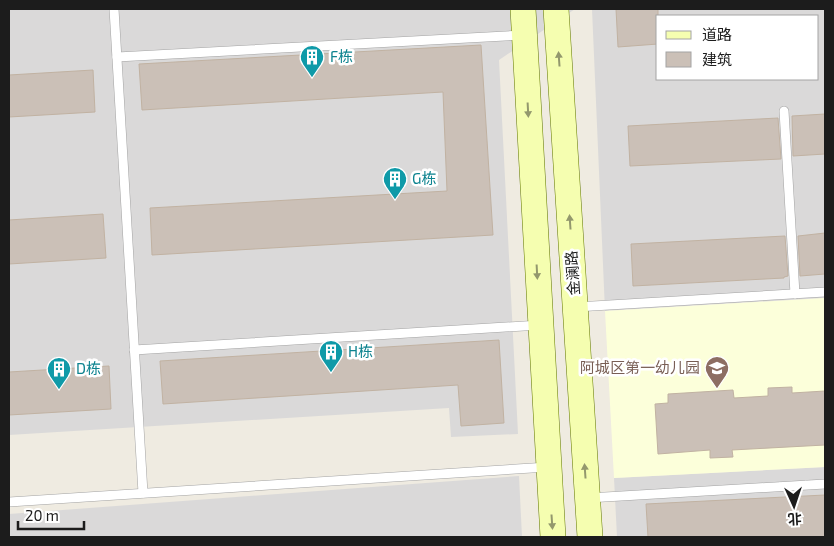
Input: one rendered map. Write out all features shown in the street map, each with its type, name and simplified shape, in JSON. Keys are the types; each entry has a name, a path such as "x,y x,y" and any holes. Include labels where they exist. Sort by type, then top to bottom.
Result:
{"street":[{"path":"522,9 553,537"},
{"name":"金澜路","path":"556,9 590,537"}],"lane":[{"path":"114,9 143,493"},
{"path":"117,57 524,35"},
{"path":"784,111 795,294"},
{"path":"575,307 825,292"},
{"path":"134,350 540,325"},
{"path":"9,502 548,467"},
{"path":"587,498 825,484"}],"shaded area":[{"path":"9,9 575,9 499,60 518,434 451,437 449,408 9,435"},
{"path":"592,9 825,9 825,298 605,311"},
{"name":"阿城区第一幼儿园","path":"825,298 825,467 614,478 605,311"},
{"path":"825,467 825,537 617,537 614,478"},
{"path":"519,476 522,537 9,537 9,514"}],"building":[{"path":"616,9 658,9 658,15 656,15 656,44 618,47"},
{"path":"481,45 493,235 152,255 150,208 447,191 443,92 142,110 139,64"},
{"path":"93,70 95,112 9,117 9,75"},
{"path":"825,114 825,154 793,156 792,116"},
{"path":"778,118 781,159 630,166 628,126"},
{"path":"103,214 106,258 9,264 9,220"},
{"path":"825,233 825,274 800,276 798,236"},
{"path":"785,236 788,276 784,278 633,286 631,244"},
{"name":"H栋","path":"499,340 504,423 461,426 458,385 163,404 160,361"},
{"name":"D栋","path":"109,366 111,409 9,415 9,372"},
{"path":"792,387 792,393 825,391 825,445 732,450 733,457 710,458 710,450 658,454 655,404 668,403 668,394 733,390 734,398 768,396 768,388"},
{"path":"825,495 825,537 648,537 646,504"}],"place":[{"name":"F栋","path":"312,78"},
{"name":"G栋","path":"395,200"},
{"name":"H栋","path":"331,373"},
{"name":"阿城区第一幼儿园","path":"717,389"},
{"name":"D栋","path":"59,390"}]}
